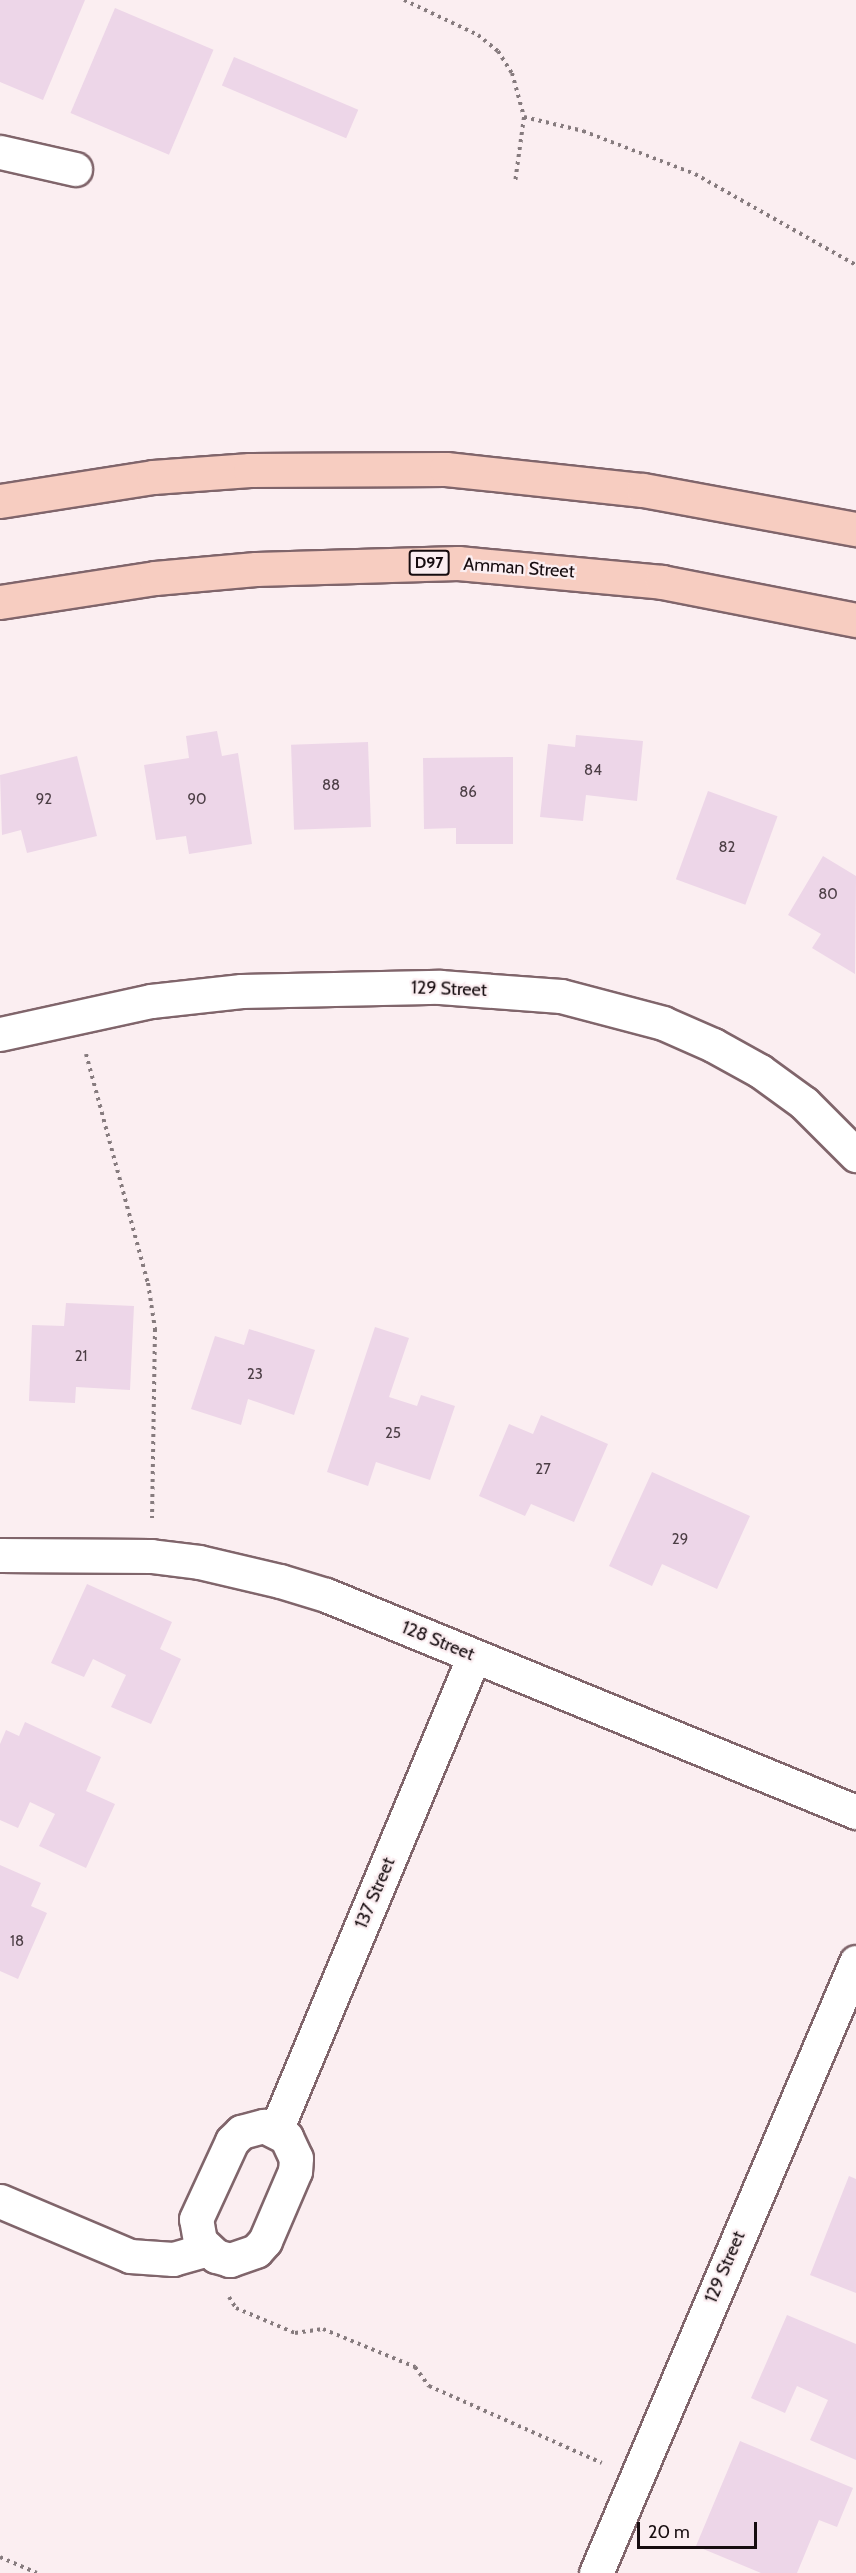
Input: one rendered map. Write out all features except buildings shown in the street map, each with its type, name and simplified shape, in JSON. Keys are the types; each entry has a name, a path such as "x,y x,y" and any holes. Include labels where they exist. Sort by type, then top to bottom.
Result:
{"main road":[{"path":"0,501 153,477 250,470 447,470 643,490 856,529"},
{"name":"Amman Street","path":"0,602 155,578 256,569 458,563 662,582 856,620"}],"street":[{"path":"0,152 75,169"},
{"name":"129 Street","path":"0,1034 151,1001 300,988 440,987 561,996 643,1017 713,1045 760,1071 804,1104 856,1155"},
{"name":"128 Street","path":"0,1555 151,1556 199,1562 291,1585 474,1656 856,1812"},
{"name":"137 Street","path":"276,2130 474,1656"},
{"name":"129 Street","path":"596,2573 856,1962"},
{"path":"0,2200 130,2256 173,2259 219,2255 244,2258 266,2241 295,2171 293,2147 276,2130 252,2128 232,2141 196,2218 200,2241 219,2255"}],"path":[{"path":"404,0 478,34 498,51 512,73 524,117 515,183"},
{"path":"524,117 583,131 695,174 856,266"},
{"path":"75,1016 148,1283 155,1329 151,1556"},
{"path":"219,2255 225,2283 236,2308 295,2333 323,2329 415,2367 429,2386 636,2478"},
{"path":"0,2557 37,2573"}]}
